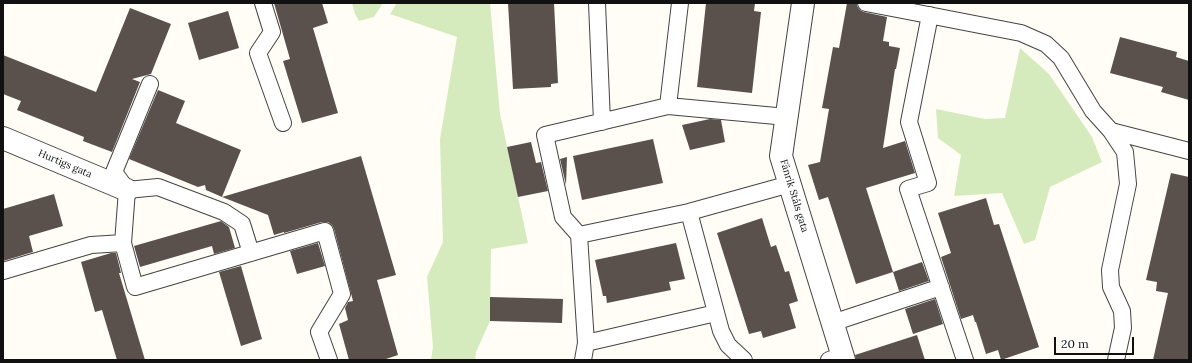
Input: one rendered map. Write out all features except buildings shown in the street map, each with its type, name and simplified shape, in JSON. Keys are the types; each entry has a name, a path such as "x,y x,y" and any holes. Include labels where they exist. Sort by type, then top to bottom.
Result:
{"street":[{"name":"Fänrik Ståls gata","path":"803,3 781,156 832,323 838,359"},
{"name":"Hurtigs gata","path":"3,138 127,190"}],"lane":[{"path":"263,3 272,32 258,53 283,123"},
{"path":"596,3 602,122"},
{"path":"668,106 680,3"},
{"path":"866,3 1021,33 1046,44 1061,58 1093,111 1111,131 1125,152 1128,184 1110,270 1111,287 1122,311 1123,328 1116,360"},
{"path":"930,15 909,122 928,183 908,189 965,360"},
{"path":"150,84 114,172 127,190 122,243 135,287 325,231 342,294 319,332 329,360"},
{"path":"583,360 586,343 579,235 563,218 545,135 668,106 787,117"},
{"path":"1111,131 1189,151"},
{"path":"579,235 688,212 790,184"},
{"path":"127,190 158,187 224,212 242,224 251,253"},
{"path":"688,212 721,331 728,345 744,360"},
{"path":"3,272 91,245 122,243"},
{"path":"832,323 941,287"},
{"path":"586,343 716,313"}],"green space":[{"path":"352,3 383,3 374,17 359,21"},
{"path":"397,3 490,3 500,114 528,243 491,249 490,321 476,352 475,360 431,360 433,347 427,277 443,242 440,139 457,37 390,14"},
{"path":"1020,48 1049,74 1092,137 1102,162 1050,187 1035,240 1024,244 1002,193 954,196 961,155 938,138 936,109 985,119 1005,118"}]}
